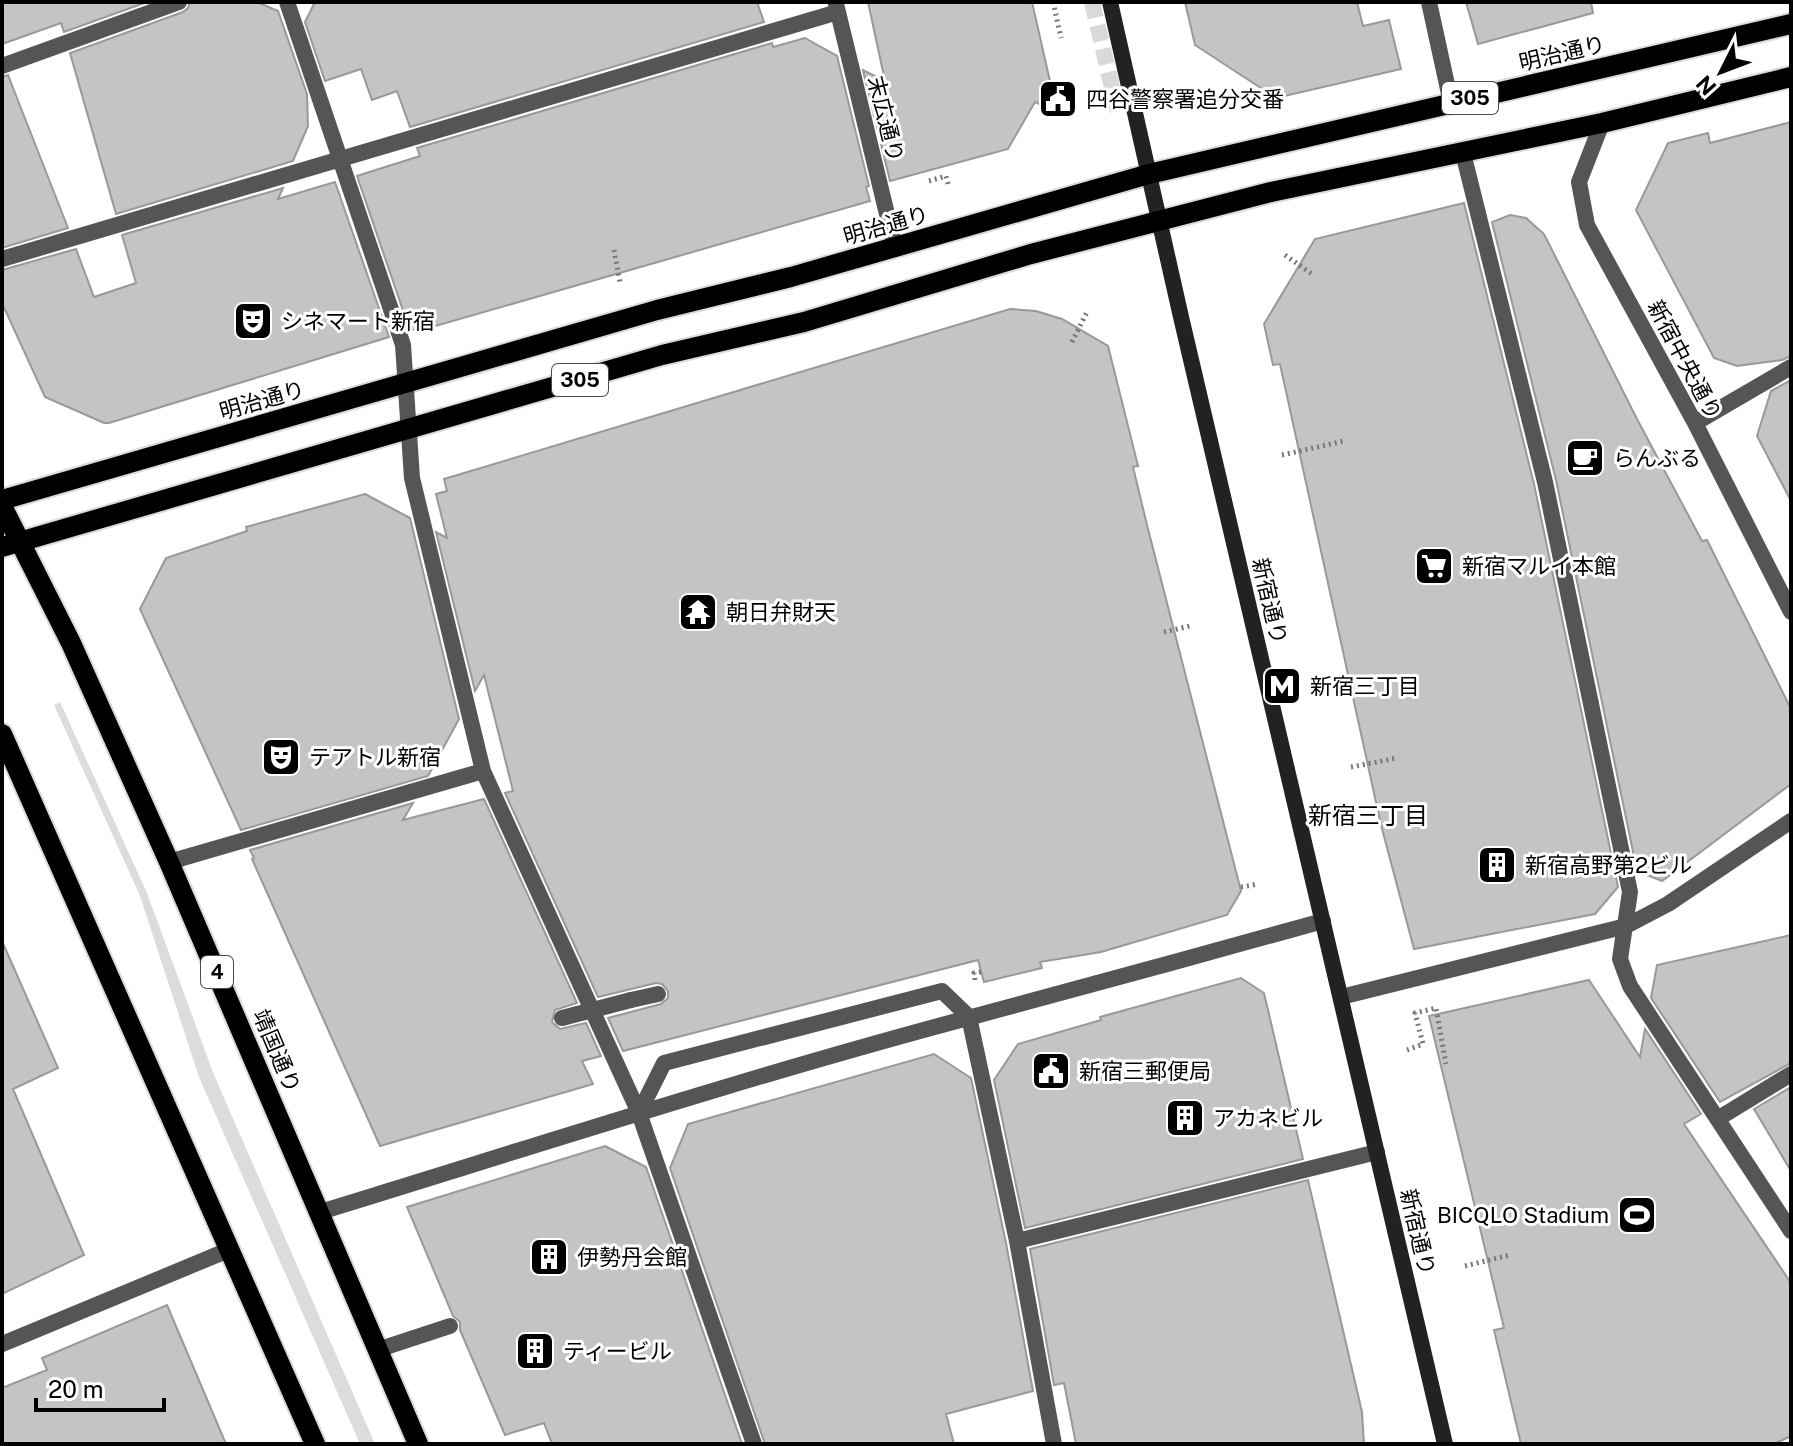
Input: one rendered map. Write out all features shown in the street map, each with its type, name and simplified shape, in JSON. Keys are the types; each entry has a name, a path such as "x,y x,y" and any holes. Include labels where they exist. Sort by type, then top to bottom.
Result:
{"main road":[{"name":"明治通り","path":"2,503 657,310 791,277 1149,174 1791,24"},
{"name":"305","path":"11,544 662,355 804,322 1031,254 1271,192 1602,123 1791,77"},
{"name":"靖国通り","path":"2,503 11,544 71,643 169,862 418,1444"},
{"path":"2,734 315,1444"}],"street":[{"path":"2,66 179,2"},
{"path":"287,2 403,345 412,478 483,771 639,1113 754,1444"},
{"name":"新宿通り","path":"1110,2 1445,1444"},
{"path":"1429,2 1451,103"},
{"path":"2,259 837,7"},
{"name":"末広通り","path":"837,7 895,247"},
{"name":"新宿中央通り","path":"1602,123 1579,182 1587,225 1695,423 1791,612"},
{"path":"1463,153 1558,542 1630,892 1620,959 1630,986 1791,1231"},
{"path":"1695,423 1791,367"},
{"path":"169,862 483,771"},
{"path":"1341,997 1626,926 1668,904 1791,821"},
{"path":"320,1212 639,1113 969,1017 1323,921"},
{"path":"639,1113 664,1063 942,991 969,1017 1017,1241 1054,1444"},
{"path":"562,1018 658,994"},
{"path":"1719,1118 1791,1074"},
{"path":"1017,1241 1377,1152"},
{"path":"2,1344 231,1249"},
{"path":"377,1350 450,1326"}],"path":[{"path":"1053,2 1061,38"},
{"path":"929,181 946,176 948,184"},
{"path":"614,250 620,282"},
{"path":"1285,255 1312,274"},
{"path":"1072,342 1087,312"},
{"path":"1282,455 1344,441"},
{"path":"1164,632 1190,626"},
{"path":"1351,767 1397,758"},
{"path":"1241,887 1258,884"},
{"path":"1407,1050 1423,1044 1415,1013 1436,1008 1446,1064"},
{"path":"1465,1266 1510,1255"}],"shaded area":[{"path":"60,702 147,893 214,1075 375,1444 360,1444 199,1077 140,896 54,705"}],"building":[{"path":"2,2 147,2 64,32 61,23 2,44"},
{"path":"190,2 257,2 278,11 307,94 308,126 293,161 116,214 70,53 183,12"},
{"path":"315,2 757,2 764,22 410,127 397,91 372,100 361,69 325,81 305,22"},
{"path":"868,2 1032,2 1057,112 1035,102 1008,149 890,181 863,70 885,81"},
{"path":"1185,2 1357,2 1363,26 1389,20 1401,69 1276,98 1195,45"},
{"path":"1466,2 1591,2 1593,13 1478,44"},
{"path":"805,38 837,56 870,201 410,331 357,176 420,156 417,148 772,43 773,47"},
{"path":"8,75 68,228 2,248 2,77"},
{"path":"1791,122 1791,356 1737,366 1714,358 1636,210 1668,143 1708,133 1710,143"},
{"path":"335,182 389,337 109,423 45,397 2,303 2,270 76,249 94,297 136,283 122,235 283,188 278,199"},
{"name":"新宿マルイ本館","path":"1464,203 1534,484 1618,887 1595,914 1414,949 1381,825 1280,364 1273,365 1264,324 1315,239"},
{"path":"1510,215 1526,218 1544,234 1637,419 1702,541 1707,540 1791,709 1791,784 1662,881 1637,871 1556,480 1492,222"},
{"path":"1010,309 1036,311 1062,319 1108,346 1138,466 1133,467 1147,525 1241,891 1227,915 1101,952 1040,962 1042,968 984,982 978,960 623,1051 608,1018 661,1004 668,998 668,991 662,984 656,983 598,997 505,793 513,791 484,675 475,691 436,532 447,538 436,494 447,491 444,479"},
{"path":"1791,380 1791,501 1757,436 1771,391"},
{"path":"365,494 410,518 459,719 428,776 241,830 140,609 166,558 247,531 246,527"},
{"path":"484,799 577,1003 555,1010 552,1022 560,1029 586,1023 601,1056 582,1061 593,1084 380,1146 250,850 413,803 403,820"},
{"path":"1791,935 1791,1063 1720,1102 1651,998 1657,965"},
{"path":"2,941 58,1068 13,1089 84,1255 2,1294"},
{"path":"1241,978 1264,993 1303,1159 1025,1228 994,1080 1018,1044 1101,1020 1100,1017"},
{"path":"1589,980 1640,1057 1645,1029 1701,1114 1684,1124 1791,1283 1791,1436 1774,1444 1521,1444 1494,1330 1504,1328 1429,1016"},
{"path":"934,1054 971,1078 1033,1391 946,1414 954,1444 765,1444 670,1168 688,1124"},
{"path":"1791,1087 1791,1171 1754,1109"},
{"name":"伊勢丹会館","path":"605,1146 646,1167 742,1444 552,1444 544,1423 505,1435 460,1330 460,1322 453,1316 407,1207"},
{"path":"1308,1180 1362,1412 1364,1444 1076,1444 1064,1383 1054,1385 1030,1249"},
{"path":"167,1305 226,1444 2,1444 2,1388 47,1370 42,1358"}],"tunnel":[{"path":"1092,2 1118,113"}],"place":[{"name":"四谷警察署追分交番","path":"1058,99"},
{"name":"シネマート新宿","path":"253,321"},
{"name":"らんぶる","path":"1585,458"},
{"name":"新宿マルイ本館","path":"1434,566"},
{"name":"朝日弁財天","path":"698,612"},
{"name":"新宿三丁目","path":"1282,686"},
{"name":"テアトル新宿","path":"281,757"},
{"name":"新宿高野第2ビル","path":"1497,865"},
{"name":"新宿三郵便局","path":"1051,1071"},
{"name":"アカネビル","path":"1185,1118"},
{"name":"BICQLO Stadium","path":"1637,1215"},
{"name":"伊勢丹会館","path":"549,1257"},
{"name":"ティービル","path":"535,1351"}],"district":[{"name":"新宿三丁目","path":"1368,816"}]}
